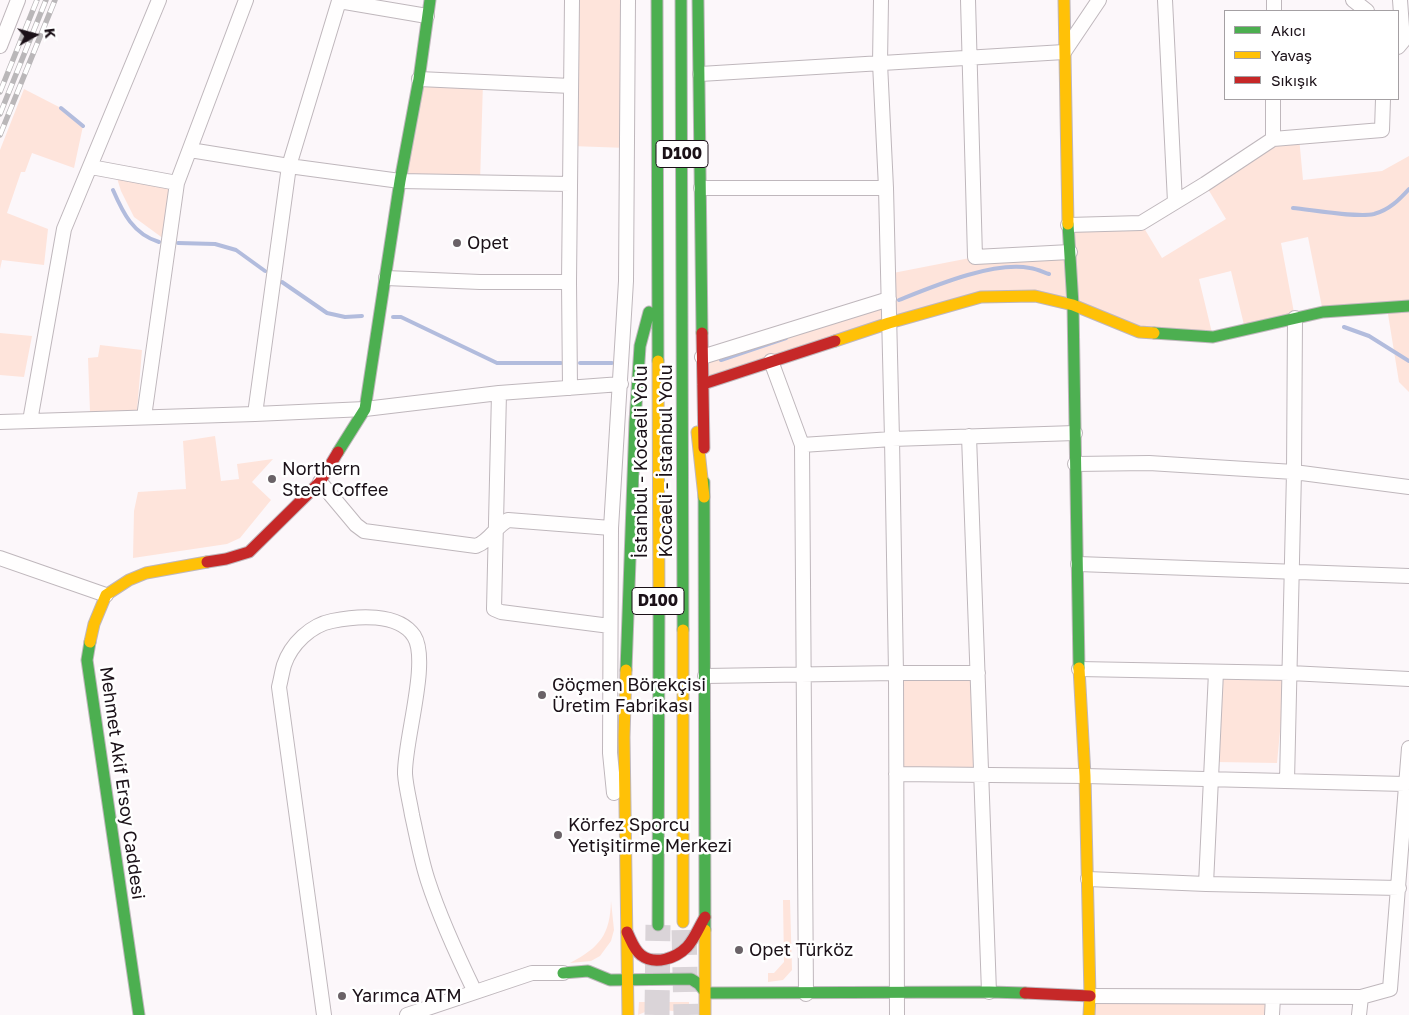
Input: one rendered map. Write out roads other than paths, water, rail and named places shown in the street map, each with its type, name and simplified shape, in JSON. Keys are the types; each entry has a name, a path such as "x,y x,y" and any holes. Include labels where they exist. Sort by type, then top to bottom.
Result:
{"main road":[{"path":"106,595 129,580 146,573 226,560 248,552 320,482 365,409 400,181 419,79 430,0"},
{"name":"İstanbul - Kocaeli Yolu","path":"657,0 658,925"},
{"name":"Kocaeli - İstanbul Yolu","path":"681,0 684,922"},
{"path":"698,0 704,497 705,1015"},
{"path":"1064,0 1068,225 1073,305 1079,669 1088,879 1090,996 1088,1015"},
{"path":"620,1001 628,981 624,737 635,422 640,346 657,278"},
{"path":"703,384 889,323 981,296 1035,296 1073,305 1139,332 1213,336 1323,312 1409,306"},
{"path":"683,308 704,497"},
{"name":"Mehmet Akif Ersoy Caddesi","path":"106,595 94,624 87,660 138,1015"},
{"path":"627,932 636,949 643,956 652,960 664,960 674,957 691,942 705,917"},
{"path":"617,951 627,932"},
{"path":"563,973 588,971 604,965"},
{"path":"588,971 610,980 691,979 699,984 706,993"},
{"path":"563,973 584,980 599,988"},
{"path":"690,993 989,992 1090,996"},
{"path":"620,1001 642,993"},
{"path":"620,1001 628,1015"}],"street":[{"path":"0,46 18,0"},
{"path":"30,421 64,228 159,0"},
{"path":"144,418 177,183 246,0"},
{"path":"570,388 569,282 572,0"},
{"path":"627,884 615,805 610,753 610,626 611,528 626,281 628,0"},
{"path":"881,0 880,63 889,299 896,673 897,1015"},
{"path":"968,0 975,257 1070,252"},
{"path":"700,74 1064,52 1099,0"},
{"path":"1165,0 1175,202"},
{"path":"1353,0 1366,10"},
{"path":"1400,0 1402,42"},
{"path":"255,414 289,166 339,1 427,16"},
{"path":"419,79 571,86"},
{"path":"1273,100 1273,139"},
{"path":"1068,225 1141,222 1273,139 1382,130 1383,100"},
{"path":"190,150 400,181 570,184"},
{"path":"91,167 177,183"},
{"path":"701,188 886,188"},
{"path":"386,278 480,282 569,282"},
{"path":"702,357 889,299"},
{"path":"1287,781 1294,472 1295,318"},
{"path":"771,361 802,445 806,994"},
{"path":"0,422 365,409 499,393 621,384"},
{"path":"499,393 494,609 501,612 610,626"},
{"path":"802,445 892,439 1074,433"},
{"path":"969,436 989,992"},
{"path":"1076,464 1149,463 1294,472 1409,487"},
{"path":"320,482 356,525 364,531 476,546 488,539 502,523 508,520 611,528"},
{"path":"0,558 106,595"},
{"path":"1078,564 1409,576"},
{"path":"324,1015 279,687 284,663 294,645 309,631 327,622 347,618 368,617 385,619 401,626 413,636 419,651 419,670 406,758 405,774 408,796 418,846 428,880 475,992"},
{"path":"1079,669 1290,673 1409,679"},
{"path":"1206,884 1216,672"},
{"path":"705,676 896,673 978,674"},
{"path":"1090,996 1361,997 1390,989 1409,748"},
{"path":"896,774 1085,776 1405,784"},
{"path":"1088,879 1206,884 1399,888"},
{"path":"407,1015 532,973 563,973"},
{"path":"1272,1015 1274,997"},
{"path":"1359,1015 1361,997"}],"waterway":[{"path":"61,108 83,126"},
{"path":"1293,208 1346,214 1374,214 1389,207 1409,189"},
{"path":"113,190 130,222 142,234 159,242"},
{"path":"178,243 215,244 236,250 265,271"},
{"path":"899,300 964,276 999,268 1030,268 1049,274"},
{"path":"282,282 327,313 345,317 362,316"},
{"path":"393,317 401,317 497,363 561,363"},
{"path":"1344,327 1369,336 1409,361"},
{"path":"721,360 786,338"},
{"path":"580,363 612,363"}],"tunnel":[{"path":"657,1015 658,925"},
{"path":"684,930 686,1015"}],"railway":[{"path":"0,92 37,0"},
{"path":"0,114 46,0"},
{"path":"0,135 55,0"}],"place":[{"name":"Opet","path":"457,243"},
{"name":"Northern Steel Coffee","path":"272,479"},
{"name":"Göçmen Börekçisi Üretim Fabrikası","path":"542,695"},
{"name":"Körfez Sporcu Yetişitirme Merkezi","path":"558,835"},
{"name":"Opet Türköz","path":"739,950"},
{"name":"Yarımca ATM","path":"342,996"}]}
